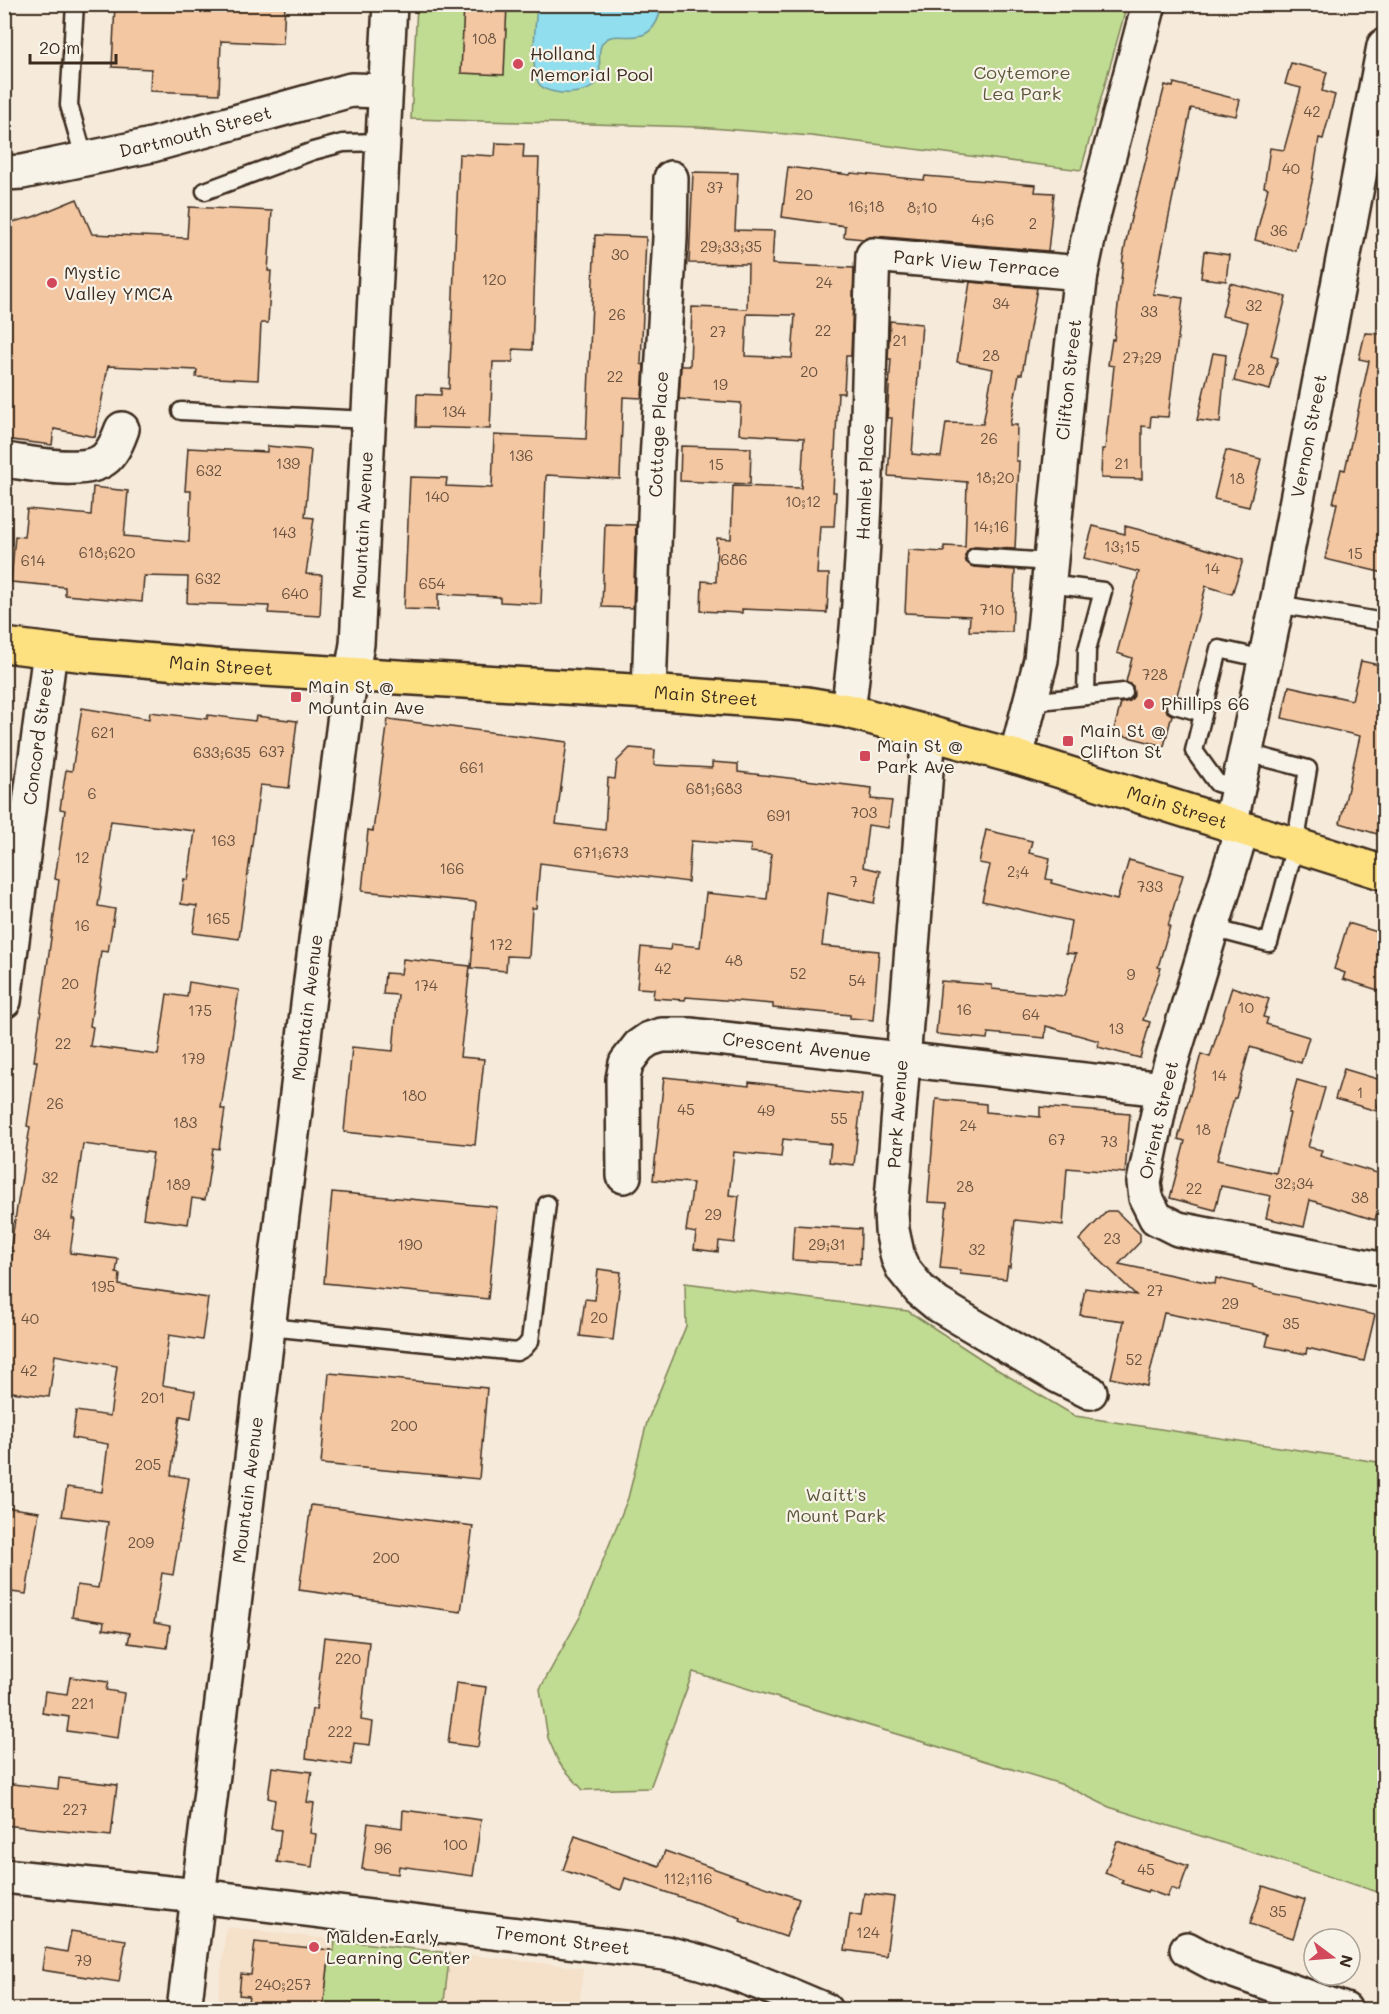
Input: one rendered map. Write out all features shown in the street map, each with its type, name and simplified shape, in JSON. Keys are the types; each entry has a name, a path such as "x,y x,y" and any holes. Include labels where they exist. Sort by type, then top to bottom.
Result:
{"main road":[{"name":"Main Street","path":"4,645 213,666 649,692 807,704 848,711 1016,758 1384,873"}],"street":[{"name":"Mountain Avenue","path":"184,2010 313,964 358,631 390,4"},
{"name":"Clifton Street","path":"1016,758 1041,660 1081,273 1092,220 1149,4"},
{"name":"Vernon Street","path":"1236,827 1240,789 1384,46"},
{"name":"Dartmouth Street","path":"4,173 22,172 152,145 351,90 386,91"},
{"name":"Cottage Place","path":"649,692 657,460 670,238 670,178"},
{"name":"Park View Terrace","path":"873,255 1081,273"},
{"name":"Hamlet Place","path":"848,711 854,663 865,493 873,255"},
{"path":"4,460 65,467 95,465 106,458 116,446 122,429"},
{"name":"Concord Street","path":"4,1001 50,651"},
{"name":"Park Avenue","path":"929,733 891,1212 895,1247 903,1269 920,1290 937,1304 1058,1376 1090,1392"},
{"name":"Orient Street","path":"1236,827 1212,928 1163,1089 1144,1182 1144,1193 1156,1218 1179,1229 1384,1270"},
{"name":"Crescent Avenue","path":"624,1176 624,1071 632,1053 644,1041 662,1035 683,1035 1163,1089"},
{"name":"Tremont Street","path":"4,1876 198,1896 665,1953 685,1957 752,1979 825,2010"},
{"path":"1187,1949 1217,1965 1345,2010"}],"lane":[{"path":"75,4 69,105 84,158"},
{"path":"205,191 313,151 342,143 383,142"},
{"path":"181,411 369,420"},
{"path":"975,557 1050,573 1103,591 1088,650 1086,696"},
{"path":"1277,604 1384,622"},
{"path":"1240,789 1217,783 1194,751 1219,649 1265,659"},
{"path":"1030,702 1124,692"},
{"path":"1175,705 1203,713"},
{"path":"1212,928 1269,943 1295,846 1308,769 1247,753"},
{"path":"268,1327 517,1352 530,1341 547,1204"}],"shaded area":[{"name":"Malden Early Learning Center","path":"226,1927 583,1968 579,2009 217,2010"}],"green space":[{"name":"Coytemore Lea Park","path":"417,5 1127,5 1081,170 811,136 698,127 411,119"},
{"name":"Waitt's Mount Park","path":"685,1283 908,1311 998,1370 1075,1416 1384,1463 1384,1894 1109,1807 1064,1785 693,1672 650,1788 583,1790 559,1763 548,1738 540,1689 581,1615 628,1498 647,1422 686,1326"},
{"path":"335,1940 450,1953 443,2009 323,2009 330,1950 334,1951"}],"water":[{"path":"660,4 660,10 657,21 648,32 635,36 615,36 604,41 600,50 598,81 594,86 579,92 561,93 545,89 537,79 534,47 537,5"}],"building":[{"path":"115,4 285,4 283,44 221,41 219,94 150,91 151,69 112,67"},
{"path":"464,4 507,4 504,75 461,73"},
{"path":"1291,63 1327,72 1322,91 1335,95 1323,139 1319,138 1312,182 1296,251 1255,240 1268,188 1264,187 1270,148 1284,150 1301,88 1285,84"},
{"path":"1174,83 1240,100 1236,116 1191,108 1153,294 1183,298 1168,417 1151,416 1150,427 1142,426 1142,479 1101,478 1102,449 1105,449 1114,366 1108,365 1112,339 1114,340 1122,263 1129,226 1165,85 1173,87"},
{"path":"496,143 524,144 523,158 539,158 532,350 513,349 513,362 493,362 490,429 416,427 417,394 441,395 441,388 449,389 459,154 495,156"},
{"path":"788,167 850,175 851,173 924,180 925,176 1036,185 1035,192 1054,193 1048,251 875,236 864,239 844,237 845,226 782,217"},
{"path":"693,172 738,173 735,230 774,231 772,264 854,268 851,356 846,356 844,393 838,393 833,492 836,492 834,526 820,526 817,574 829,574 827,613 742,609 742,613 701,611 702,581 716,582 717,538 731,539 733,486 801,488 804,438 739,434 741,403 679,399 681,366 690,366 692,307 747,309 748,264 689,263","holes":["747,314 795,315 792,358 745,356"]},
{"path":"77,199 92,234 187,238 189,207 272,211 268,271 271,271 268,323 261,323 258,380 196,377 197,370 108,366 95,437 54,429 52,445 4,439 4,408 11,347 4,345 4,224 33,217"},
{"path":"595,235 646,237 641,364 644,365 642,398 623,397 620,479 547,475 541,604 500,602 500,597 438,594 438,610 404,609 410,477 447,478 446,486 492,488 494,435 586,439"},
{"path":"1204,251 1229,255 1226,281 1201,278"},
{"path":"970,282 1037,288 1022,374 1019,374 1010,425 1017,425 1016,461 1019,461 1015,549 975,547 970,548 965,556 966,562 974,567 1015,570 1012,632 969,631 970,616 905,613 908,550 944,552 944,546 965,547 967,482 888,476 892,418 887,418 891,359 888,359 890,321 922,324 912,454 941,457 946,423 983,424 993,369 957,362"},
{"path":"1230,283 1286,297 1271,356 1278,358 1270,390 1234,381 1248,322 1222,316"},
{"path":"1365,333 1384,334 1384,573 1325,559 1337,503 1333,503 1341,469 1345,470 1369,361 1359,359"},
{"path":"1213,353 1226,355 1220,423 1197,420"},
{"path":"267,446 311,450 305,517 314,518 306,574 322,575 320,616 268,613 269,606 187,603 188,577 144,576 142,602 65,595 65,587 11,582 15,536 24,537 27,509 91,515 93,487 128,491 124,536 189,542 191,491 185,491 188,448 267,452"},
{"path":"681,446 751,448 750,484 680,481"},
{"path":"1226,450 1261,459 1249,507 1214,499"},
{"path":"605,524 636,525 633,608 602,607"},
{"path":"1093,526 1125,534 1125,526 1243,560 1232,594 1206,586 1177,695 1168,697 1165,703 1167,712 1172,715 1164,746 1113,733 1121,703 1130,701 1134,696 1133,686 1126,682 1132,658 1117,653 1139,572 1084,558"},
{"path":"1361,661 1384,666 1384,836 1340,823 1360,736 1282,718 1289,686 1352,700"},
{"path":"82,708 149,719 150,712 207,719 208,715 255,721 256,716 297,721 289,788 260,785 239,939 193,933 197,906 181,904 184,879 188,880 195,831 111,821 98,906 115,909 108,952 101,951 90,1026 93,1027 90,1046 158,1055 167,994 187,997 189,982 239,990 221,1109 225,1109 219,1149 213,1148 205,1200 192,1198 188,1224 143,1218 153,1153 83,1144 72,1219 75,1219 70,1253 118,1259 116,1273 120,1274 119,1285 208,1298 202,1340 169,1335 162,1385 195,1391 191,1418 180,1416 171,1475 189,1478 173,1575 162,1573 154,1623 170,1626 167,1648 128,1643 130,1633 103,1629 104,1622 72,1617 77,1585 98,1588 108,1522 62,1516 67,1487 102,1492 108,1444 72,1438 76,1411 110,1416 117,1366 55,1355 49,1397 4,1391 4,1310 13,1251 10,1251 30,1127 27,1126 37,1061 34,1061 59,880 55,879 65,810 60,809 66,770 72,771"},
{"path":"388,719 567,742 556,824 605,830 608,778 615,779 617,761 630,748 655,750 654,765 712,768 712,762 738,764 738,772 872,788 871,799 892,801 888,828 868,825 863,867 880,871 874,903 828,893 822,946 879,951 873,1020 850,1018 850,1015 773,1008 773,1004 686,997 685,1000 653,998 654,989 637,988 641,947 670,950 671,944 700,947 706,893 767,899 771,854 750,852 751,845 691,841 688,882 540,863 536,908 532,908 529,957 507,956 506,971 471,968 476,902 362,891 368,830 373,831"},
{"path":"986,830 1032,841 1029,853 1050,858 1046,879 1052,880 1051,883 1117,900 1129,860 1183,875 1158,967 1161,968 1143,1020 1150,1022 1140,1058 1098,1047 1099,1041 1046,1026 1045,1038 988,1033 987,1039 936,1034 941,981 992,985 992,989 1064,996 1076,954 1066,953 1071,921 982,901 990,865 979,863"},
{"path":"1348,923 1384,934 1384,992 1343,979 1345,973 1334,969"},
{"path":"403,959 470,966 460,1057 484,1059 475,1145 344,1132 352,1047 393,1051 398,995 383,994 385,973 401,974"},
{"path":"1232,987 1269,999 1263,1017 1268,1018 1266,1024 1309,1037 1301,1063 1250,1047 1217,1160 1276,1173 1297,1080 1325,1088 1308,1147 1322,1150 1320,1156 1384,1175 1384,1188 1375,1220 1310,1200 1304,1227 1266,1218 1271,1196 1221,1186 1215,1210 1170,1198 1185,1141 1178,1139 1201,1054 1210,1057"},
{"path":"1344,1069 1384,1081 1377,1111 1335,1099"},
{"path":"664,1077 749,1086 749,1082 862,1095 854,1165 829,1162 831,1144 783,1139 781,1157 734,1152 729,1195 739,1196 734,1243 719,1241 718,1252 694,1249 696,1233 686,1231 693,1183 653,1180"},
{"path":"936,1099 986,1104 986,1112 1040,1117 1040,1107 1130,1114 1125,1173 1067,1168 1063,1225 1015,1220 1010,1267 1008,1266 1006,1279 960,1274 960,1270 940,1268 947,1203 928,1202"},
{"path":"332,1192 497,1207 488,1299 324,1283"},
{"path":"1107,1211 1116,1211 1140,1234 1140,1242 1119,1264 1215,1284 1216,1278 1375,1315 1364,1361 1307,1348 1306,1354 1266,1346 1269,1334 1164,1313 1147,1386 1111,1378 1124,1321 1080,1315 1085,1288 1136,1295 1079,1240"},
{"path":"794,1225 861,1229 860,1264 792,1260"},
{"path":"598,1269 621,1272 613,1340 580,1336 585,1299 595,1300"},
{"path":"329,1373 487,1388 479,1479 321,1464"},
{"path":"311,1505 473,1526 461,1612 299,1590"},
{"path":"4,1507 39,1512 26,1594 4,1591"},
{"path":"324,1637 369,1642 361,1720 373,1722 370,1745 354,1743 351,1765 306,1758 312,1709 316,1710"},
{"path":"70,1677 108,1682 106,1690 124,1693 118,1738 67,1731 69,1717 42,1713 45,1691 67,1694"},
{"path":"456,1683 486,1687 478,1747 448,1743"},
{"path":"272,1767 312,1772 307,1802 314,1803 310,1833 316,1834 312,1867 277,1862 281,1830 271,1829 275,1800 268,1798"},
{"path":"59,1778 117,1785 111,1836 4,1825 4,1783 58,1789"},
{"path":"403,1810 481,1820 473,1876 399,1866 398,1874 362,1869 368,1823 402,1828"},
{"path":"575,1836 659,1866 665,1851 799,1899 786,1937 740,1921 741,1918 625,1878 621,1890 563,1870"},
{"path":"1117,1841 1188,1866 1179,1891 1171,1888 1167,1897 1121,1883 1123,1880 1105,1873"},
{"path":"1263,1886 1305,1900 1293,1938 1250,1924"},
{"path":"864,1893 894,1897 886,1956 845,1950 850,1914 861,1916"},
{"path":"71,1931 126,1940 119,1982 42,1970 45,1948 67,1952"},
{"path":"255,1942 330,1950 323,2010 247,2010 249,1996 239,1995 241,1974 251,1975"}],"place":[{"name":"Holland Memorial Pool","path":"518,64"},
{"name":"Mystic Valley YMCA","path":"52,283"},
{"name":"Main St @ Mountain Ave","path":"296,697"},
{"name":"Phillips 66","path":"1149,704"},
{"name":"Main St @ Clifton St","path":"1068,741"},
{"name":"Main St @ Park Ave","path":"865,756"},
{"name":"Malden Early Learning Center","path":"314,1947"}]}
